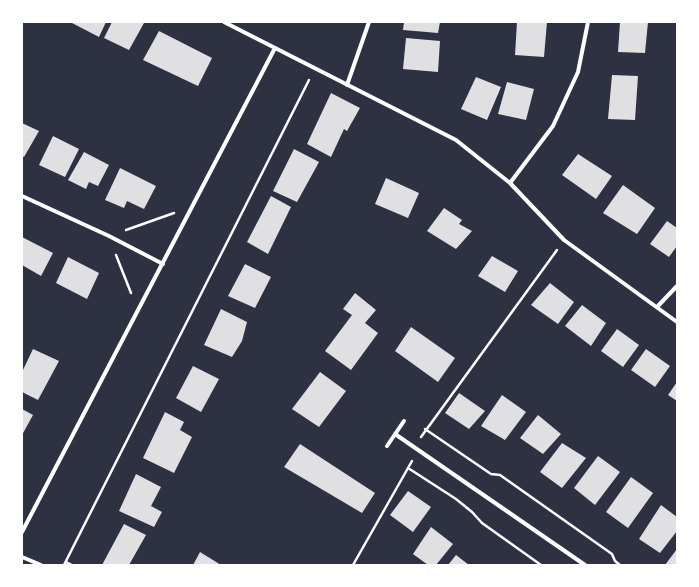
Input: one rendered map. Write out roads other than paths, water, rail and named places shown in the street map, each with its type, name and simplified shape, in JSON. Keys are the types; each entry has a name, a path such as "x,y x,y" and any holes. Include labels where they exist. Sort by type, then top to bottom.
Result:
{"street":[{"path":"224,22 456,140 510,183 564,240 677,322"},
{"path":"347,85 369,22"},
{"path":"510,183 553,126 578,72 588,22"},
{"path":"22,532 163,264 274,48"},
{"path":"22,196 108,236 163,264"},
{"path":"657,307 677,286"},
{"path":"387,446 404,421"},
{"path":"395,434 585,565"},
{"path":"22,557 40,565"}]}
